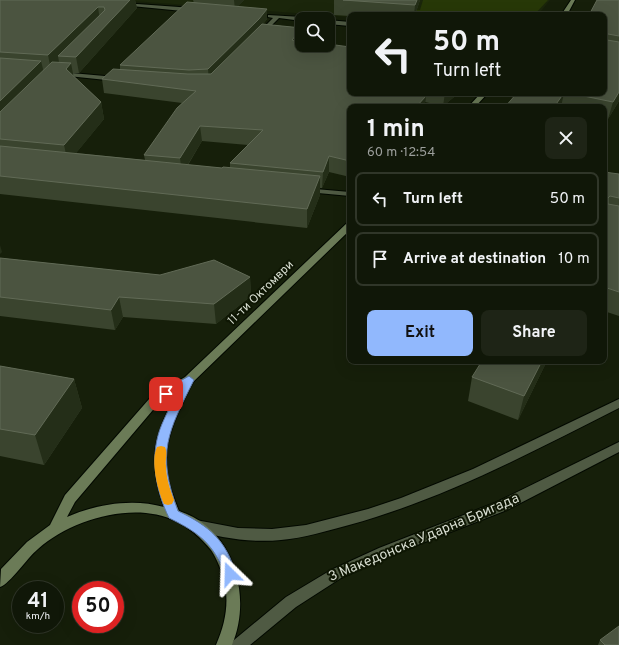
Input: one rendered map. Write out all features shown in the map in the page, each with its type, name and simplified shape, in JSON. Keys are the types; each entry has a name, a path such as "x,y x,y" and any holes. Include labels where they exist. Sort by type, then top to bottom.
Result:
{"main road":[{"path":"566,12 573,0"},
{"path":"474,104 482,96"},
{"name":"11-ти Октомври","path":"189,380 347,228"},
{"path":"174,514 165,491 160,467 162,445 167,425 189,380"},
{"path":"55,529 70,499 154,400 189,380"},
{"path":"0,581 15,561 34,544 55,529 85,515 116,508 146,508 174,514 196,525 214,541 226,562 233,586 234,612 224,645"}],"street":[{"path":"120,4 199,11"},
{"path":"266,16 295,19"},
{"path":"255,39 277,17"},
{"path":"335,23 347,24"},
{"path":"60,68 55,74 126,79"},
{"path":"302,190 347,194"},
{"path":"196,525 232,533 266,536 308,530 354,520 448,485 537,445 619,403"},
{"name":"3 Македонска Ударна Бригада","path":"239,645 291,602 336,574 384,552 502,506 619,448"}],"shaded area":[{"path":"119,0 550,0 540,12 347,12 347,17 335,16 335,12 295,13"},
{"path":"423,0 548,0 537,12 406,12 408,9 420,10"}],"building":[{"path":"0,0 130,0 76,57 58,56 105,10 104,7 98,7 48,55 0,52"},
{"path":"343,0 417,0 415,5"},
{"path":"597,0 619,0 619,36 607,34 607,12 591,12"},
{"path":"187,2 267,9 259,19 208,69 189,70 120,65"},
{"path":"262,24 295,27 295,36 292,40 295,41 295,52 335,52 335,45 347,47 347,96 426,96 419,104 347,104 347,160 329,156 323,172 230,163 263,130 200,126 180,158 144,155 177,108 196,91 102,79 113,69 211,74"},
{"path":"607,40 619,42 619,92 613,102 584,96 607,96"},
{"path":"0,58 41,61 0,101"},
{"path":"52,62 71,63 66,69 101,102 64,145 0,139 0,112"},
{"path":"514,96 562,96 556,104 508,104"},
{"path":"0,146 320,176 307,209 0,176"},
{"path":"607,172 619,174 619,198 610,196 608,198 608,204 619,206 619,292 607,288"},
{"path":"0,258 160,275 214,260 250,277 214,304 119,297 111,310 0,297"},
{"path":"480,364 540,364 524,396 472,377"},
{"path":"0,366 74,379 35,435 0,429"},
{"path":"619,626 619,645 605,645 600,640"}],"slow traffic":[{"path":"161,450 160,467 168,500"}],"route":[{"path":"166,394 189,380 167,425 162,445 160,467 165,491 174,514 196,525 214,541 226,562 230,574"}]}
